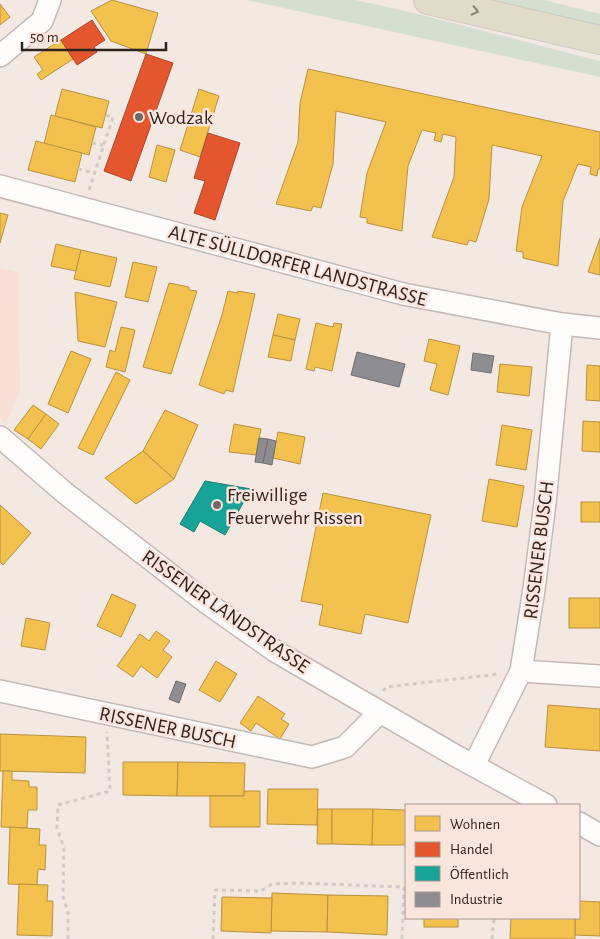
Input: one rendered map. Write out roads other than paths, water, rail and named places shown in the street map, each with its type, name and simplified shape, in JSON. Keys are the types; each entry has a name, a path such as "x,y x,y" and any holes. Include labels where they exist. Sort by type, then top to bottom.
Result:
{"highway":[{"path":"428,0 600,40"}],"street":[{"path":"0,56 42,21 50,0"},
{"name":"ALTE SÜLLDORFER LANDSTRASSE","path":"0,186 403,294 562,324 600,328"},
{"name":"RISSENER BUSCH","path":"474,765 521,671 544,512 562,324"},
{"name":"RISSENER LANDSTRASSE","path":"0,437 65,493 207,603 275,651 374,709 544,804"},
{"path":"521,671 600,676"},
{"name":"RISSENER BUSCH","path":"0,691 312,758 345,746 374,709"},
{"path":"580,824 600,835"}],"place":[{"name":"Wodzak","path":"139,117"},
{"name":"Freiwillige Feuerwehr Rissen","path":"217,505"}]}
